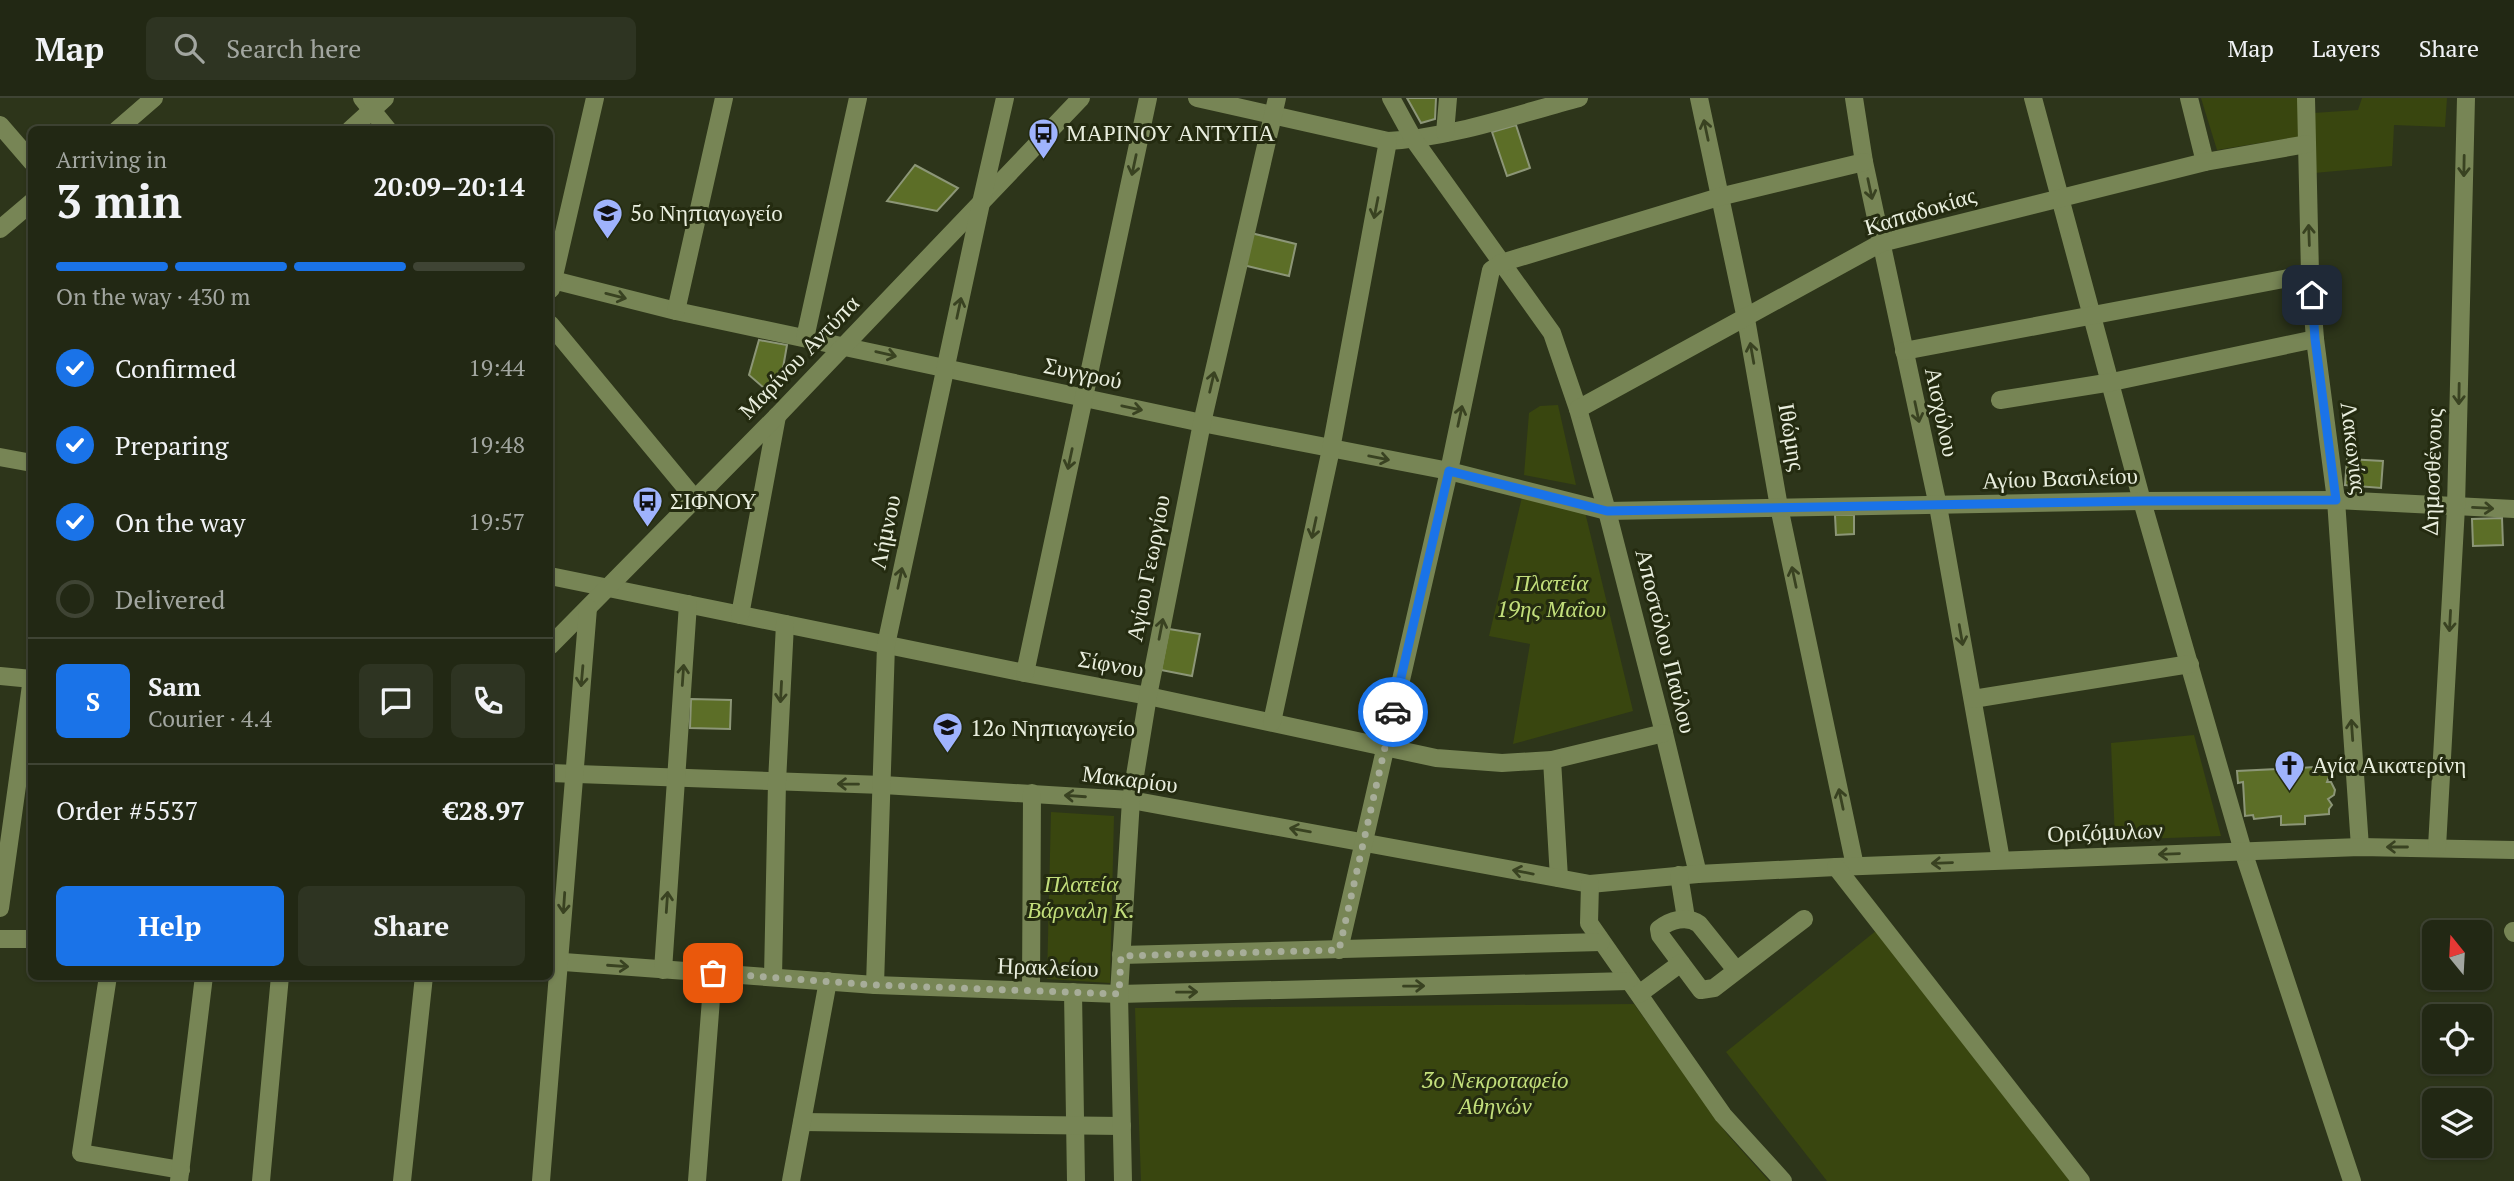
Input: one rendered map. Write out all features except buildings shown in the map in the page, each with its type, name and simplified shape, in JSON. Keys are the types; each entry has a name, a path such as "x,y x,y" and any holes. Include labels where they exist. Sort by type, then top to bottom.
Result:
{"street":[{"path":"125,126 134,98"},
{"path":"125,126 154,98"},
{"path":"553,276 595,98"},
{"path":"676,310 724,98"},
{"path":"805,338 858,98"},
{"name":"Λήμνου","path":"875,985 886,645 1005,98"},
{"name":"Μαρίνου Αντύπα","path":"553,643 777,416 1081,98"},
{"path":"1025,673 1149,98"},
{"path":"1197,98 1276,106 1388,141 1414,140 1445,133 1569,99"},
{"name":"Αποστόλου Παύλου","path":"1391,98 1414,140 1552,333 1578,409 1607,511 1698,874"},
{"path":"1445,133 1448,98"},
{"name":"Ιθώμης","path":"1699,98 1855,866"},
{"name":"Αισχύλου","path":"1854,98 1864,162 1938,506 2001,860"},
{"path":"2033,98 2112,382 2142,501 2243,851 2352,1181"},
{"path":"2189,98 2205,162"},
{"name":"Λακωνίας","path":"2306,98 2310,274 2315,339 2336,500 2360,847"},
{"name":"Δημοσθένους","path":"2437,847 2456,507 2466,98"},
{"path":"352,126 373,102 386,126"},
{"name":"Αγίου Γεωργίου","path":"1122,1181 1119,994 1131,800 1148,695 1202,423 1276,106"},
{"path":"0,125 28,157"},
{"path":"1272,722 1331,449 1388,141"},
{"name":"Καπαδοκίας","path":"1578,409 1881,243 2205,162 2307,144"},
{"path":"1339,950 1449,471 1491,270 1501,263 1719,197 1864,162"},
{"path":"0,229 28,205"},
{"path":"1904,351 2091,313 2310,274"},
{"name":"Συγγρού","path":"553,285 1202,423 1449,471 1607,511"},
{"path":"553,328 695,499"},
{"path":"2000,400 2112,382 2315,339"},
{"path":"740,615 777,416"},
{"path":"0,457 28,462"},
{"name":"Αγίου Βασιλείου","path":"1607,511 2336,500 2514,509"},
{"name":"Σίφνου","path":"553,577 1025,673 1148,695 1436,758 1502,763 1552,760 1664,733"},
{"path":"663,970 688,604"},
{"path":"554,962 588,608"},
{"path":"773,977 777,782 785,624"},
{"path":"1973,699 2190,664"},
{"path":"0,676 28,679"},
{"path":"0,908 28,701"},
{"path":"1552,760 1559,878"},
{"name":"Μακαρίου","path":"553,773 883,785 1131,800 1590,884 1698,874"},
{"path":"1031,990 1032,793"},
{"name":"Οριζόμυλων","path":"1698,874 2360,847 2514,850"},
{"path":"1836,867 2081,1181"},
{"path":"1679,875 1686,918"},
{"path":"1590,884 1589,923 1601,942 1723,1115 1783,1181"},
{"path":"1736,970 1699,924 1686,918 1662,925 1659,929 1660,935 1701,990 1714,988 1804,919"},
{"path":"0,939 28,939"},
{"path":"1121,956 1601,942"},
{"name":"Ηρακλείου","path":"554,962 875,985 1119,994 1634,987"},
{"path":"1634,987 1681,963"},
{"path":"697,1181 713,973"},
{"path":"107,980 81,1153 180,1176 204,980"},
{"path":"261,1181 280,980"},
{"path":"402,1181 424,980"},
{"path":"541,1181 553,980"},
{"path":"791,1181 828,981"},
{"path":"1073,992 1076,1181"},
{"path":"802,1122 1122,1126"}],"green space":[{"path":"2201,98 2298,98 2298,137 2217,150"},
{"path":"2362,98 2447,98 2445,127 2394,125 2392,166 2314,173 2313,113 2358,110"},
{"path":"1558,405 1576,485 1524,475 1529,413 1540,406"},
{"name":"Πλατεία 19ης Μαΐου","path":"1522,497 1585,512 1633,711 1513,744 1530,644 1489,636"},
{"path":"2194,735 2221,836 2115,840 2111,743"},
{"name":"Πλατεία Βάρναλη Κ.","path":"1051,812 1114,816 1110,983 1047,979"},
{"path":"1877,930 2085,1181 1827,1181 1726,1052"},
{"name":"3ο Νεκροταφείο Αθηνών","path":"1634,1004 1727,1134 1769,1181 1141,1181 1135,1008"}],"way so far":[{"path":"713,973 875,985 1119,994 1121,956 1339,950 1393,712"}],"place":[{"name":"ΜΑΡΙΝΟΥ ΑΝΤΥΠΑ","path":"1043,160"},
{"name":"5ο Νηπιαγωγείο","path":"607,240"},
{"name":"ΣΙΦΝΟΥ","path":"647,528"},
{"name":"12ο Νηπιαγωγείο","path":"947,755"},
{"name":"Αγία Αικατερίνη","path":"2289,792"}],"route":[{"path":"1393,712 1449,471 1607,511 2336,500 2315,339 2312,295"}]}
